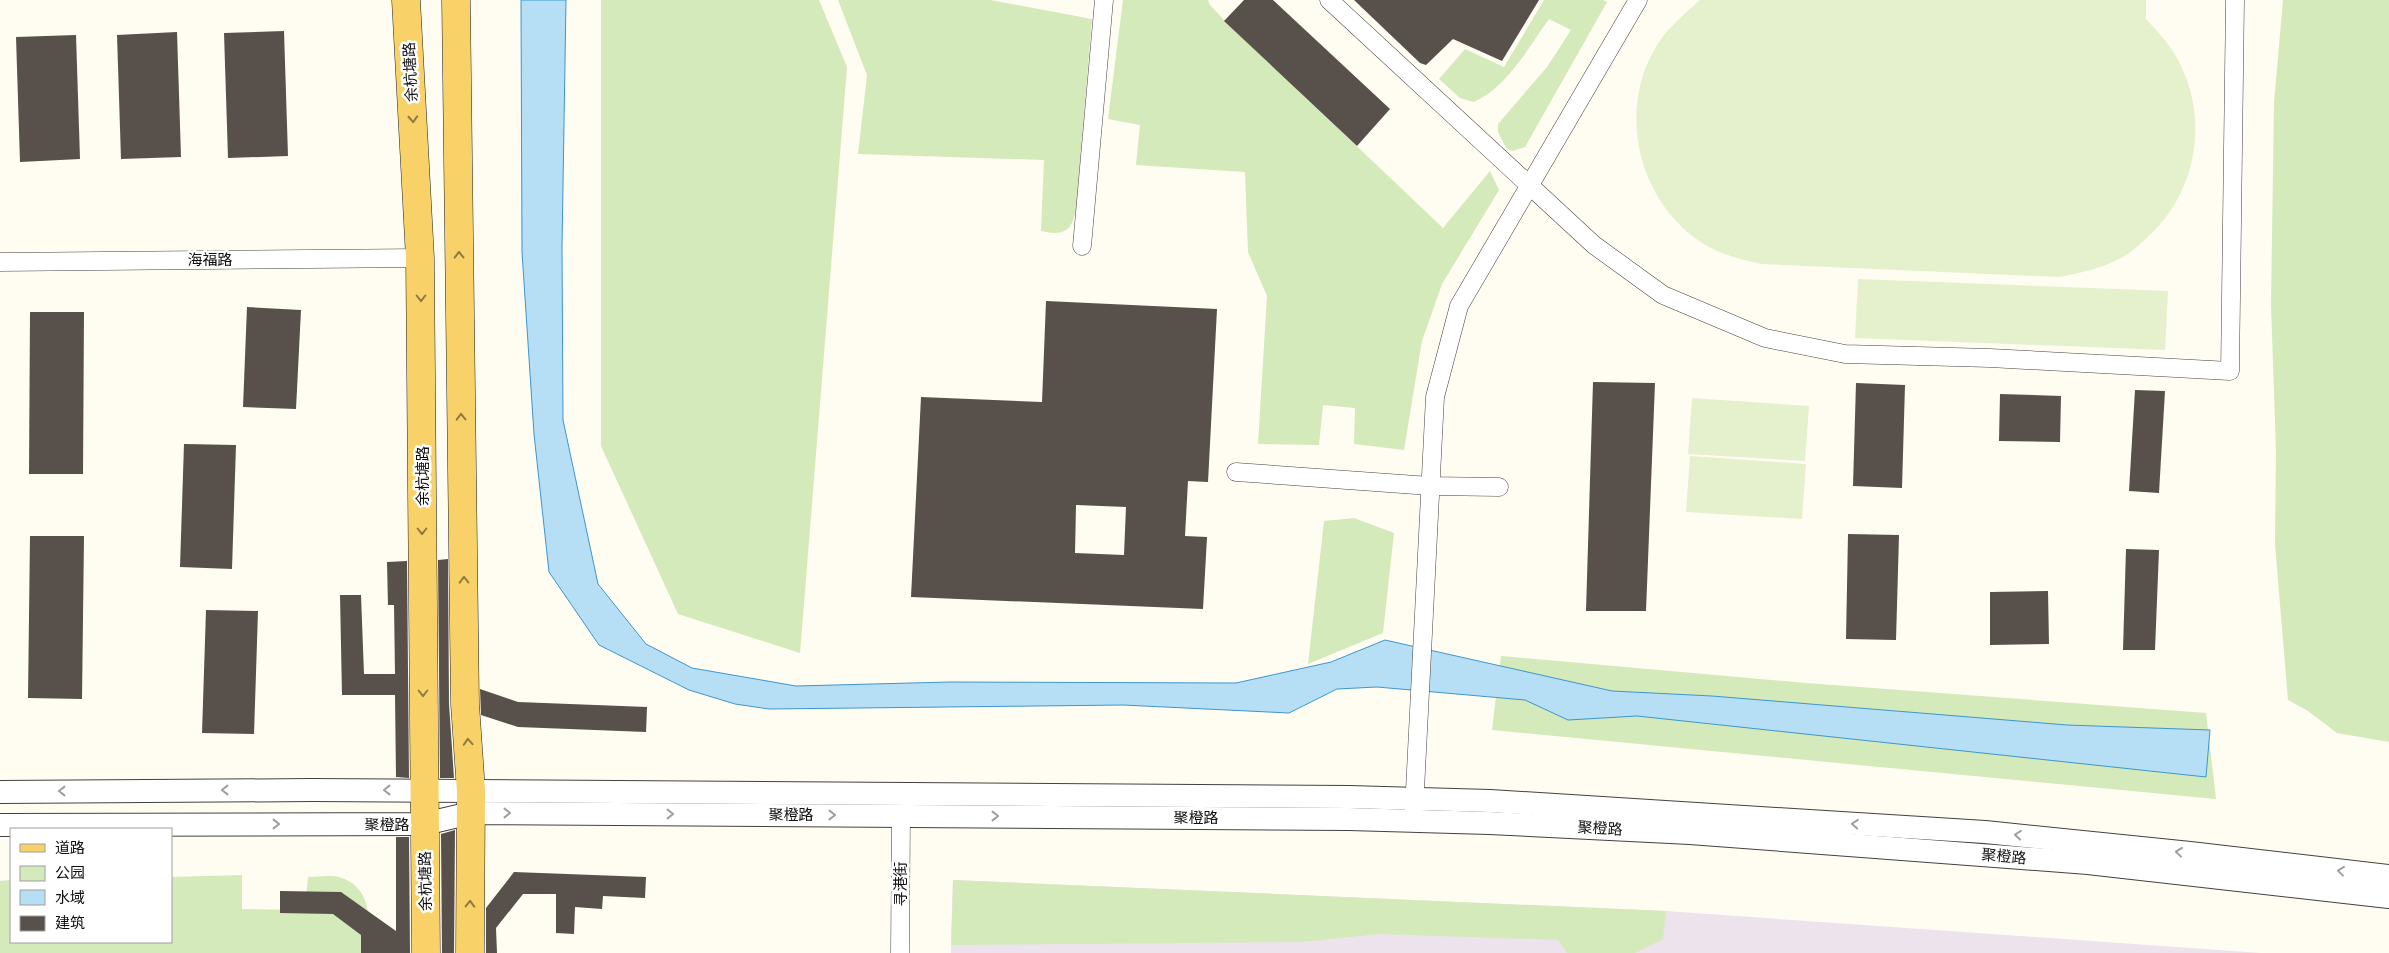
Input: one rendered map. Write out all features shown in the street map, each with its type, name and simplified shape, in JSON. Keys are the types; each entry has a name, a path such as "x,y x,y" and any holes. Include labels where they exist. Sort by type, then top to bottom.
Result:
{"main road":[{"name":"余杭塘路","path":"406,0 420,258 426,953"},
{"path":"456,0 465,704 471,802 470,953"}],"street":[{"path":"1082,246 1104,0"},
{"path":"1329,0 1594,245 1663,295 1765,338 1845,354 1990,358 2230,371 2235,0"},
{"path":"1413,821 1435,397 1459,306 1638,0"},
{"name":"海福路","path":"0,262 420,258"},
{"path":"1236,472 1430,486 1499,487"},
{"name":"聚橙路","path":"0,792 424,790 471,802 901,815 1413,821 1690,832 2088,863 2389,897"},
{"name":"聚橙路","path":"0,825 424,824 471,802 1415,798 1985,832 2389,876"},
{"name":"寻港街","path":"900,953 901,815"}],"shaded area":[{"path":"953,880 1666,911 2261,953 951,953"}],"green space":[{"path":"601,0 819,0 847,67 800,653 678,614 601,446"},
{"path":"838,0 990,0 1092,19 1076,209 1069,227 1055,233 1041,231 1044,160 858,154 867,75"},
{"path":"1123,0 1208,0 1210,5 1225,21 1443,228 1490,171 1499,190 1442,284 1422,341 1404,450 1354,444 1355,408 1323,405 1319,445 1258,444 1267,296 1248,252 1245,172 1136,165 1140,125 1108,119"},
{"path":"1544,0 1603,0 1607,2 1525,147 1512,151 1506,148 1498,132 1498,124 1547,67 1571,30 1549,19 1507,76 1486,95 1474,102 1460,98 1439,79 1465,49 1504,67"},
{"path":"1700,0 2146,0 2146,19 2175,54 2190,91 2195,115 2192,163 2173,207 2159,226 2137,247 2123,257 2100,267 2059,277 1761,264 1724,254 1704,244 1682,227 1664,206 1650,182 1641,157 1637,130 1637,103 1643,76 1654,50 1669,29"},
{"path":"2283,0 2389,0 2389,742 2337,733 2308,711 2288,700 2275,544 2276,451 2271,305 2274,103"},
{"path":"1858,279 2168,291 2165,350 1855,338"},
{"path":"1692,398 1809,406 1805,461 1688,454"},
{"path":"1690,456 1806,464 1802,519 1686,512"},
{"path":"1354,518 1394,533 1383,633 1308,664 1324,521"},
{"path":"1501,656 1806,683 2206,713 2216,799 1492,730"},
{"path":"242,875 242,909 305,910 308,877 339,877 350,882 364,898 369,919 370,953 0,953 0,881 10,880 10,943 172,943 172,877"},
{"path":"953,880 1666,911 1663,939 1635,953 1567,953 1558,940 1379,934 1303,942 951,945"}],"water":[{"path":"521,0 566,0 562,247 563,420 598,584 646,644 692,668 796,686 950,682 1236,683 1331,662 1385,640 1612,691 1712,696 2067,725 2210,730 2206,777 1637,716 1568,720 1525,700 1377,687 1337,689 1289,713 1123,705 769,709 735,704 689,690 599,645 549,572 534,434 522,252"}],"building":[{"path":"1244,0 1273,0 1390,109 1357,146 1224,21"},
{"path":"1354,0 1539,0 1502,61 1453,39 1426,65 1420,63"},
{"path":"284,31 288,156 228,158 224,33"},
{"path":"177,32 181,157 121,159 117,35"},
{"path":"76,35 80,159 20,162 16,37"},
{"path":"1046,301 1217,309 1208,482 1188,481 1185,536 1207,537 1203,609 911,597 921,397 1042,402","holes":["1076,505 1126,507 1124,555 1075,553"]},
{"path":"247,307 301,310 296,409 243,407"},
{"path":"30,312 84,312 83,474 29,474"},
{"path":"1593,382 1655,383 1646,611 1586,611"},
{"path":"1856,383 1905,385 1902,488 1853,486"},
{"path":"2135,390 2165,391 2159,493 2129,491"},
{"path":"2000,394 2061,396 2060,442 1999,441"},
{"path":"184,444 236,445 232,569 180,567"},
{"path":"1848,534 1899,535 1896,640 1846,639"},
{"path":"30,536 84,536 82,699 28,698"},
{"path":"2126,549 2159,550 2155,650 2123,650"},
{"path":"448,559 449,704 454,778 440,778 438,560"},
{"path":"407,561 409,778 396,777 395,695 342,695 340,595 361,595 364,674 395,674 394,605 388,605 387,562"},
{"path":"2048,591 2049,644 1990,645 1990,592"},
{"path":"206,610 258,611 254,734 202,733"},
{"path":"480,689 518,702 647,707 646,732 518,727 481,715"},
{"path":"455,830 454,953 442,953 441,834"},
{"path":"396,837 409,837 410,953 361,953 361,935 333,914 280,913 280,891 341,892 396,931"},
{"path":"514,872 646,877 645,898 603,896 602,909 575,907 574,934 556,933 556,894 523,894 496,928 497,953 486,953 486,908"}]}
